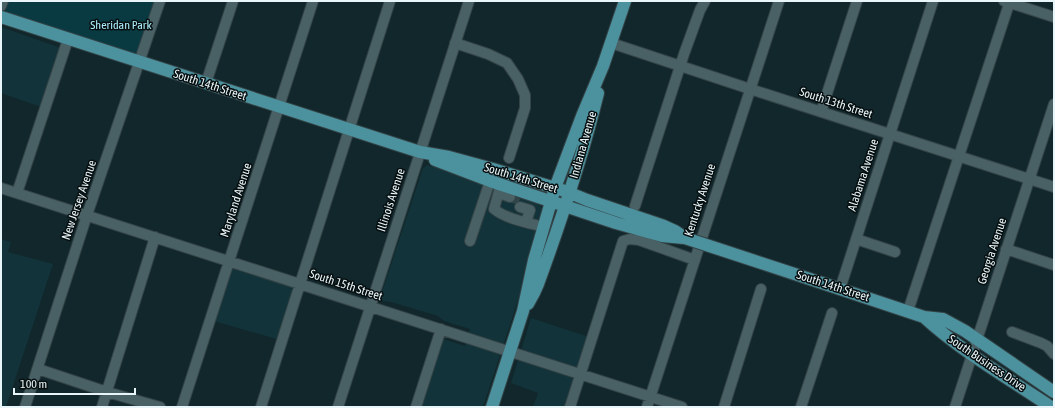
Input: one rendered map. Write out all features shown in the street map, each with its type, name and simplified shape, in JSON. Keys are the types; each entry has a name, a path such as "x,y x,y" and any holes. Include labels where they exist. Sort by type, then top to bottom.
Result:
{"main road":[{"name":"Indiana Avenue","path":"492,407 523,311 534,260 551,202 585,109 603,66 625,1"},
{"name":"South 14th Street","path":"1,17 420,152 493,169 556,188 664,226 685,238"},
{"name":"Indiana Avenue","path":"523,311 538,284 569,193 591,121 603,66"},
{"name":"South 14th Street","path":"420,152 496,190 551,202 655,234 685,238 924,317 943,318 977,339"},
{"name":"South Business Drive","path":"924,317 939,331 1051,407"},
{"name":"South Business Drive","path":"977,339 1054,392"}],"street":[{"path":"1,6 3,1"},
{"name":"New Jersey Avenue","path":"25,407 87,215 160,1"},
{"path":"206,83 233,1"},
{"name":"Maryland Avenue","path":"182,407 314,1"},
{"path":"262,407 390,1"},
{"name":"Illinois Avenue","path":"338,407 469,1"},
{"path":"635,206 696,20 705,1"},
{"name":"Kentucky Avenue","path":"647,407 779,1"},
{"path":"821,112 857,1"},
{"name":"Alabama Avenue","path":"834,287 856,239 933,1"},
{"path":"908,311 1008,2 1054,17"},
{"path":"17,193 68,39"},
{"path":"455,43 488,54 507,64 518,79 525,95 525,108 509,158"},
{"name":"South 13th Street","path":"611,43 1054,187"},
{"name":"Georgia Avenue","path":"956,402 1054,104"},
{"name":"South 15th Street","path":"1,188 682,407"},
{"path":"496,190 509,200"},
{"path":"496,190 494,209 498,213 544,227"},
{"path":"470,241 496,190"},
{"path":"524,206 526,222"},
{"path":"102,407 155,237"},
{"path":"570,407 623,241 630,239 639,240 695,260"},
{"path":"856,239 895,252"},
{"path":"1006,249 1054,265"},
{"path":"724,407 761,289"},
{"path":"801,407 832,313"},
{"path":"416,407 441,329"},
{"path":"1012,332 1044,344 1054,354"},
{"path":"38,369 107,392 160,407"}],"shaded area":[{"path":"1,27 61,48 41,107 1,93"},
{"path":"427,165 533,201 542,208 543,211 535,240 529,254 520,294 483,407 418,407 440,338 465,346 470,329 444,321 438,316 383,301 381,297 423,168"},
{"path":"1,239 11,242 8,252 53,264 6,407 1,407"},
{"path":"229,261 300,284 280,340 210,320"},
{"path":"531,318 589,337 567,407 533,407 538,393 511,383"}],"green space":[{"name":"Sheridan Park","path":"9,1 155,1 137,56 5,13"}],"tunnel":[{"path":"510,197 523,201"}]}
